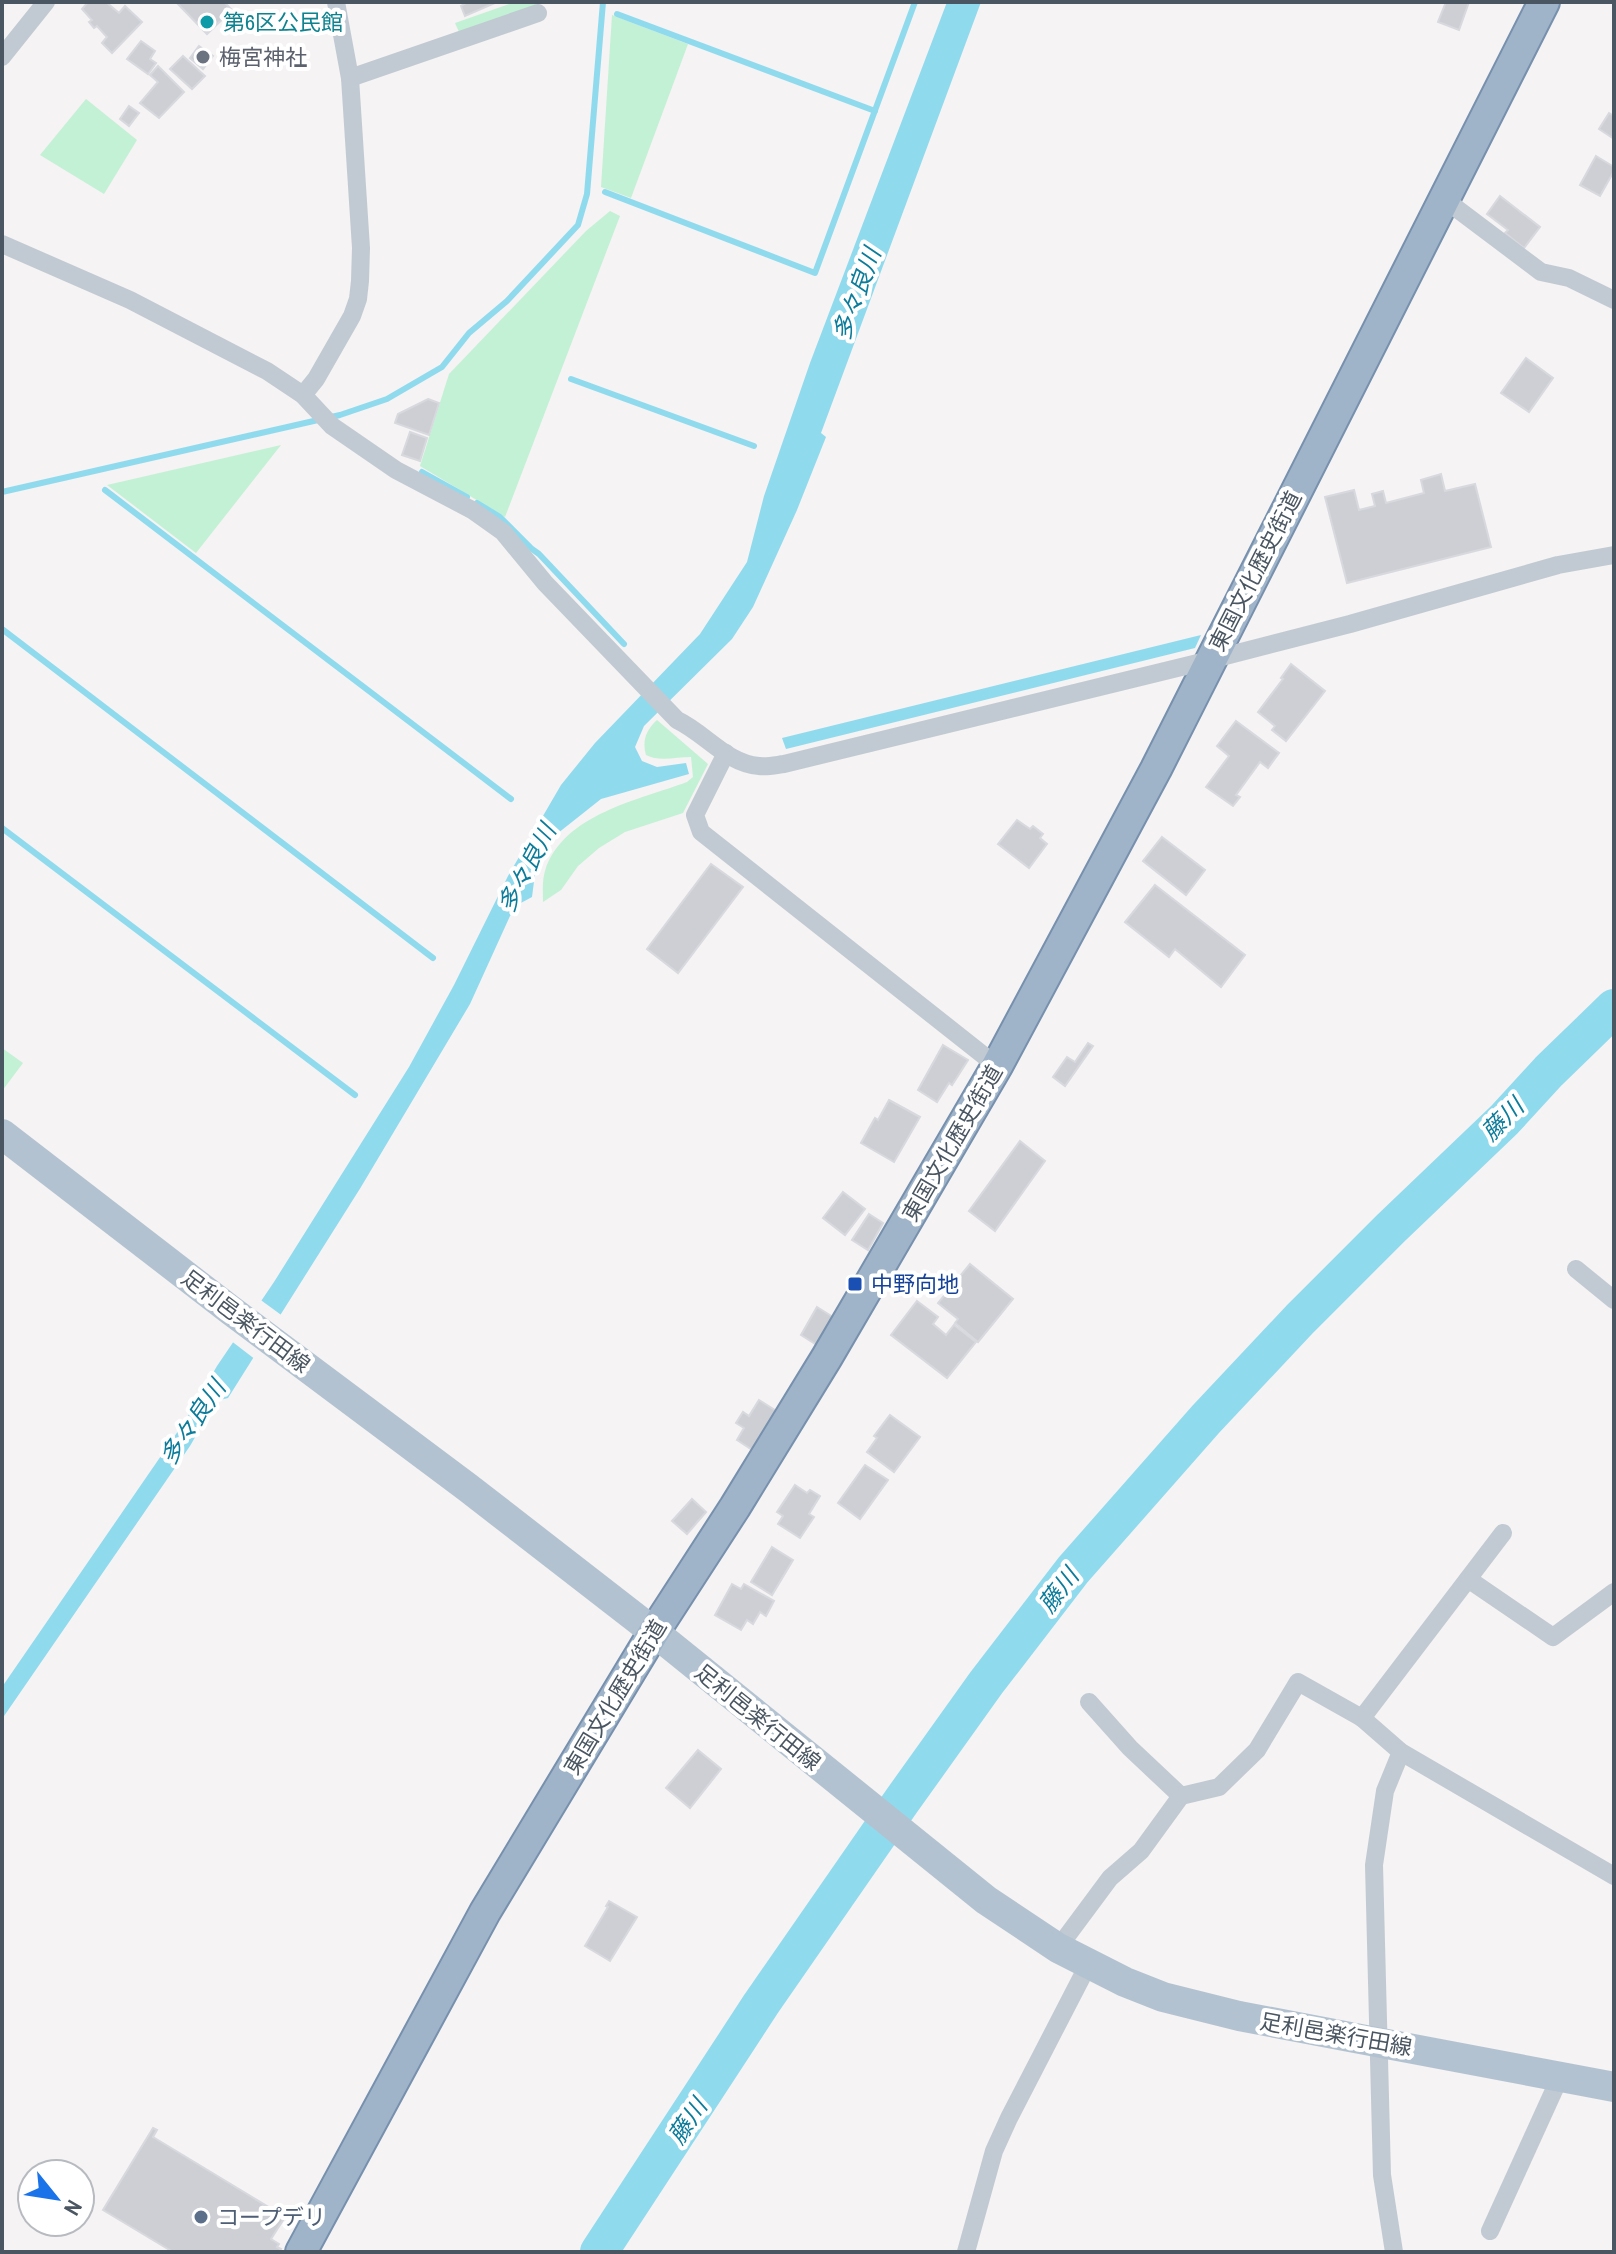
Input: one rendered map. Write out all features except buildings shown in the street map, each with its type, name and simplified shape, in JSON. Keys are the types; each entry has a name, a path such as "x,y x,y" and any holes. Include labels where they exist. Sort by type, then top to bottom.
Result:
{"highway":[{"name":"東国文化歴史街道","path":"301,2252 485,1912 654,1632 827,1357 997,1066 1134,811 1544,2"}],"main road":[{"name":"足利邑楽行田線","path":"2,1134 654,1632 986,1900 1058,1948 1125,1982 1185,2003 1253,2019 1614,2087"}],"street":[{"path":"2,57 46,2"},
{"path":"303,395 316,379 352,316 358,299 361,248 350,78 336,2"},
{"path":"350,78 538,13"},
{"path":"1444,199 1541,272 1569,278 1614,300"},
{"path":"2,244 130,300 267,371 303,395 332,426 396,470 472,510 503,532 545,583 677,720 690,726 731,759 757,766 784,764 1210,660 1558,565 1614,555"},
{"path":"726,753 695,815 701,832 997,1066"},
{"path":"1576,1269 1614,1300"},
{"path":"1362,1718 1503,1533"},
{"path":"1468,1579 1553,1637 1614,1592"},
{"path":"1058,1948 1110,1878 1141,1851 1181,1796 1219,1787 1257,1750 1298,1682 1362,1718 1401,1752 1614,1876"},
{"path":"1089,1702 1130,1748 1181,1796"},
{"path":"1394,2252 1382,2175 1374,1865 1385,1791 1401,1752"},
{"path":"966,2252 994,2151 1088,1965"},
{"path":"1490,2231 1560,2077"}],"green space":[{"path":"515,2 539,4 459,32 455,23"},
{"path":"612,15 688,44 631,198 601,187"},
{"path":"86,99 137,140 104,194 40,155"},
{"path":"610,211 620,216 505,517 420,466 449,374 586,231"},
{"path":"281,445 196,553 107,485"},
{"path":"657,720 708,764 683,813 625,832 599,848 578,866 561,890 543,902 545,871 554,852 568,836 605,812 687,782 693,777 691,757 662,759 646,755 646,736"},
{"path":"2,1048 23,1063 2,1091"}],"water":[{"name":"多々良川","path":"947,2 981,2 821,433 826,437 797,510 753,607 732,639 644,726 635,747 642,761 657,767 686,763 689,774 601,799 548,841 536,866 532,897 519,904 510,916 470,1004 361,1187 228,1398 216,1401 190,1446 2,1719 2,1687 185,1421 409,1067 508,876 561,785 595,743 700,634 747,562 764,496 810,363"},
{"path":"1201,635 1195,648 786,749 782,738"}],"pier":[{"path":"258,1298 284,1317 256,1360 230,1340"}],"waterway":[{"path":"2,492 340,415 387,399 442,367 469,333 507,301 578,225 587,194 603,2"},
{"path":"605,192 815,273 915,2"},
{"path":"617,14 875,111"},
{"path":"571,379 754,446"},
{"path":"422,472 467,497"},
{"path":"105,490 511,799"},
{"path":"477,503 500,517 539,554 624,644"},
{"path":"2,629 433,958"},
{"path":"2,828 355,1095"},
{"name":"藤川","path":"599,2252 761,2004 901,1802 986,1683 1073,1570 1206,1419 1300,1319 1614,1008"}],"place":[{"name":"第6区公民館","path":"207,22"},
{"name":"梅宮神社","path":"203,57"},
{"name":"中野向地","path":"855,1284"},
{"name":"コープデリ","path":"201,2217"}]}
